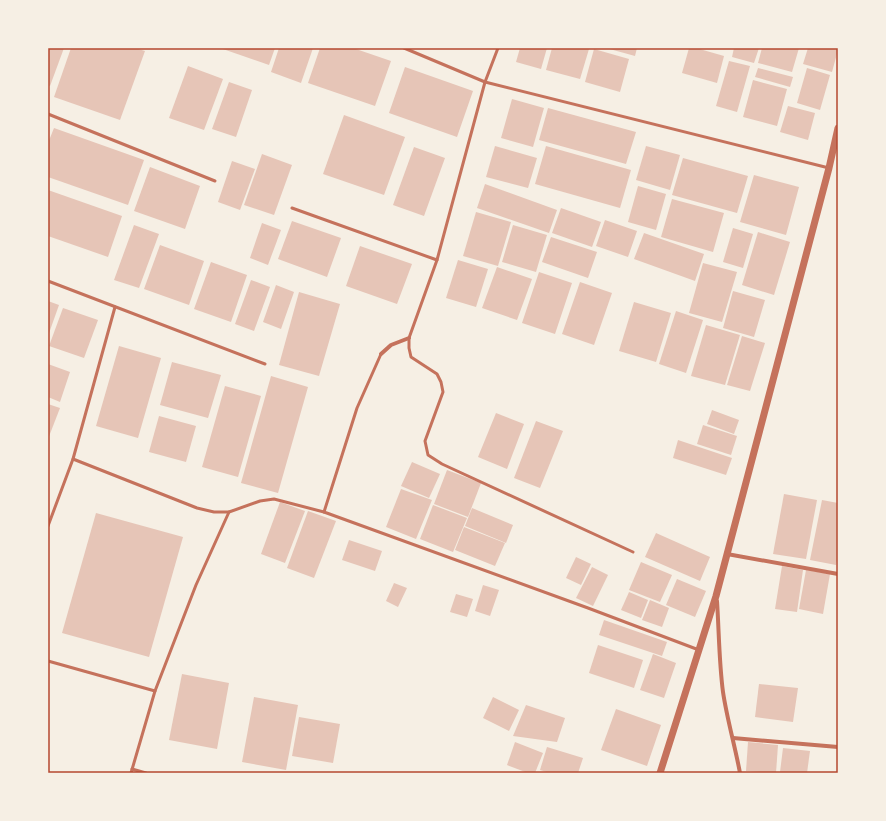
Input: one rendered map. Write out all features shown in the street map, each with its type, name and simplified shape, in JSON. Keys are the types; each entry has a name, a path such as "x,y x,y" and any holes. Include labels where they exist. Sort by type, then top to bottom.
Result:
{"street":[{"path":"660,773 716,596 829,168 838,128"},
{"path":"381,354 391,345 409,338"},
{"path":"727,554 838,574"},
{"path":"716,596 723,691 740,773"},
{"path":"733,738 838,747"}],"lane":[{"path":"404,48 485,82 829,168"},
{"path":"498,48 485,82 438,260 409,338 411,358 437,374 441,382 443,392 425,442 428,455 442,464 633,552"},
{"path":"48,114 215,181"},
{"path":"292,208 438,260"},
{"path":"48,281 265,364"},
{"path":"48,526 73,460 115,307"},
{"path":"324,512 356,408 381,354"},
{"path":"73,460 197,508 214,512 229,512 260,501 274,499 324,512 699,650"},
{"path":"131,773 155,691 196,584 229,512"},
{"path":"48,661 155,691"},
{"path":"132,769 146,773"}],"building":[{"path":"48,48 64,48 50,86 48,85"},
{"path":"71,48 135,48 145,51 120,120 54,97"},
{"path":"220,48 275,48 269,65"},
{"path":"279,48 313,48 301,83 271,72"},
{"path":"320,48 353,48 391,61 375,106 308,83"},
{"path":"520,48 547,48 541,69 516,62"},
{"path":"552,48 589,49 580,79 546,70"},
{"path":"606,48 637,48 635,56"},
{"path":"689,48 696,48 724,56 717,83 682,73"},
{"path":"734,48 759,48 754,63 732,57"},
{"path":"762,48 799,48 792,72 758,63"},
{"path":"808,48 830,48 838,50 832,72 803,64"},
{"path":"594,49 629,59 620,92 585,82"},
{"path":"729,61 750,66 737,112 716,106"},
{"path":"188,66 223,79 204,130 169,118"},
{"path":"405,67 473,91 457,137 389,113"},
{"path":"758,68 793,77 790,87 755,77"},
{"path":"807,68 830,75 820,110 797,103"},
{"path":"753,80 787,89 777,126 743,117"},
{"path":"229,82 252,90 236,137 212,129"},
{"path":"512,99 544,108 533,147 501,138"},
{"path":"788,106 815,113 808,140 780,132"},
{"path":"548,108 636,132 626,164 539,140"},
{"path":"344,115 405,137 384,195 323,174"},
{"path":"54,128 144,160 128,205 48,177 48,143"},
{"path":"495,146 537,158 528,188 486,177"},
{"path":"546,146 631,170 620,208 535,184"},
{"path":"646,146 680,155 670,190 636,180"},
{"path":"414,147 445,158 424,216 393,205"},
{"path":"262,154 292,165 274,215 244,205"},
{"path":"683,158 748,176 737,213 672,195"},
{"path":"232,161 255,169 240,210 218,202"},
{"path":"150,167 200,186 185,229 134,211"},
{"path":"754,175 799,187 786,235 740,222"},
{"path":"485,184 557,210 549,233 477,208"},
{"path":"638,186 666,194 656,230 628,222"},
{"path":"48,190 122,216 108,257 48,236"},
{"path":"672,199 724,213 713,252 661,237"},
{"path":"561,208 601,222 592,247 552,233"},
{"path":"476,212 511,222 498,266 463,256"},
{"path":"605,220 637,231 628,257 596,246"},
{"path":"292,221 341,238 327,277 278,259"},
{"path":"262,223 281,230 268,265 250,258"},
{"path":"134,225 159,234 139,288 114,280"},
{"path":"513,225 547,235 536,272 502,262"},
{"path":"733,228 753,234 743,268 723,262"},
{"path":"758,232 790,242 774,295 742,285"},
{"path":"644,233 704,254 695,281 634,259"},
{"path":"551,237 597,252 588,278 542,262"},
{"path":"160,245 204,261 189,305 144,289"},
{"path":"360,246 412,264 397,304 346,286"},
{"path":"458,260 488,269 476,307 446,298"},
{"path":"211,262 247,275 231,322 194,309"},
{"path":"703,263 737,272 722,322 689,313"},
{"path":"497,267 532,279 517,320 482,308"},
{"path":"539,272 572,283 555,334 522,323"},
{"path":"251,280 270,287 254,331 235,324"},
{"path":"580,282 612,293 594,345 562,334"},
{"path":"276,285 294,292 281,329 263,322"},
{"path":"733,291 765,300 754,337 723,328"},
{"path":"299,292 340,304 319,376 279,365"},
{"path":"48,301 59,305 48,336"},
{"path":"634,302 671,313 656,362 619,351"},
{"path":"63,308 98,320 84,358 49,346"},
{"path":"676,311 703,320 686,373 659,364"},
{"path":"706,325 740,335 725,385 691,376"},
{"path":"742,336 765,343 750,391 727,385"},
{"path":"119,346 161,358 138,438 96,426"},
{"path":"172,362 221,375 208,418 160,405"},
{"path":"48,364 70,372 60,402 48,397"},
{"path":"271,376 308,387 278,493 241,483"},
{"path":"225,386 261,396 238,477 202,467"},
{"path":"48,404 60,408 48,439"},
{"path":"712,410 739,420 734,434 707,424"},
{"path":"496,413 524,424 507,469 478,457"},
{"path":"159,416 196,426 186,462 149,452"},
{"path":"536,421 563,431 540,488 514,478"},
{"path":"703,425 737,436 731,455 697,444"},
{"path":"678,440 732,458 726,475 673,458"},
{"path":"412,462 440,474 429,498 401,486"},
{"path":"447,470 481,483 468,517 434,504"},
{"path":"401,489 432,500 416,539 386,527"},
{"path":"784,494 817,500 806,559 773,554"},
{"path":"822,500 838,503 838,555 836,565 810,560"},
{"path":"280,502 305,511 285,563 261,554"},
{"path":"433,505 467,518 453,552 420,539"},
{"path":"472,508 513,525 506,543 465,526"},
{"path":"308,511 336,521 314,578 287,568"},
{"path":"96,513 183,537 149,657 62,633"},
{"path":"464,527 505,543 495,566 455,550"},
{"path":"656,533 710,557 700,581 645,557"},
{"path":"349,540 382,551 375,571 342,560"},
{"path":"576,557 591,564 581,585 566,578"},
{"path":"641,562 672,575 660,602 629,590"},
{"path":"782,566 803,570 797,612 775,609"},
{"path":"592,567 608,575 593,606 576,598"},
{"path":"806,570 830,574 823,614 799,609"},
{"path":"677,579 706,591 695,617 666,605"},
{"path":"394,583 407,588 398,607 386,601"},
{"path":"483,585 499,590 490,616 475,611"},
{"path":"629,592 648,600 641,618 621,610"},
{"path":"456,594 473,599 467,617 450,612"},
{"path":"650,600 669,608 662,627 642,620"},
{"path":"604,620 667,642 662,656 599,635"},
{"path":"598,645 643,660 634,688 589,673"},
{"path":"653,654 676,663 664,698 640,690"},
{"path":"182,674 229,683 217,749 169,740"},
{"path":"759,684 798,688 793,722 755,717"},
{"path":"254,697 298,705 286,770 242,762"},
{"path":"493,697 519,710 509,731 483,718"},
{"path":"526,705 565,718 557,742 513,736"},
{"path":"616,709 661,725 647,766 601,750"},
{"path":"299,717 340,724 333,763 292,756"},
{"path":"515,742 543,753 535,773 528,773 507,765"},
{"path":"748,742 778,745 776,773 746,771"},
{"path":"547,747 583,758 578,773 550,773 540,770"},
{"path":"783,748 810,751 807,773 780,772"}]}
